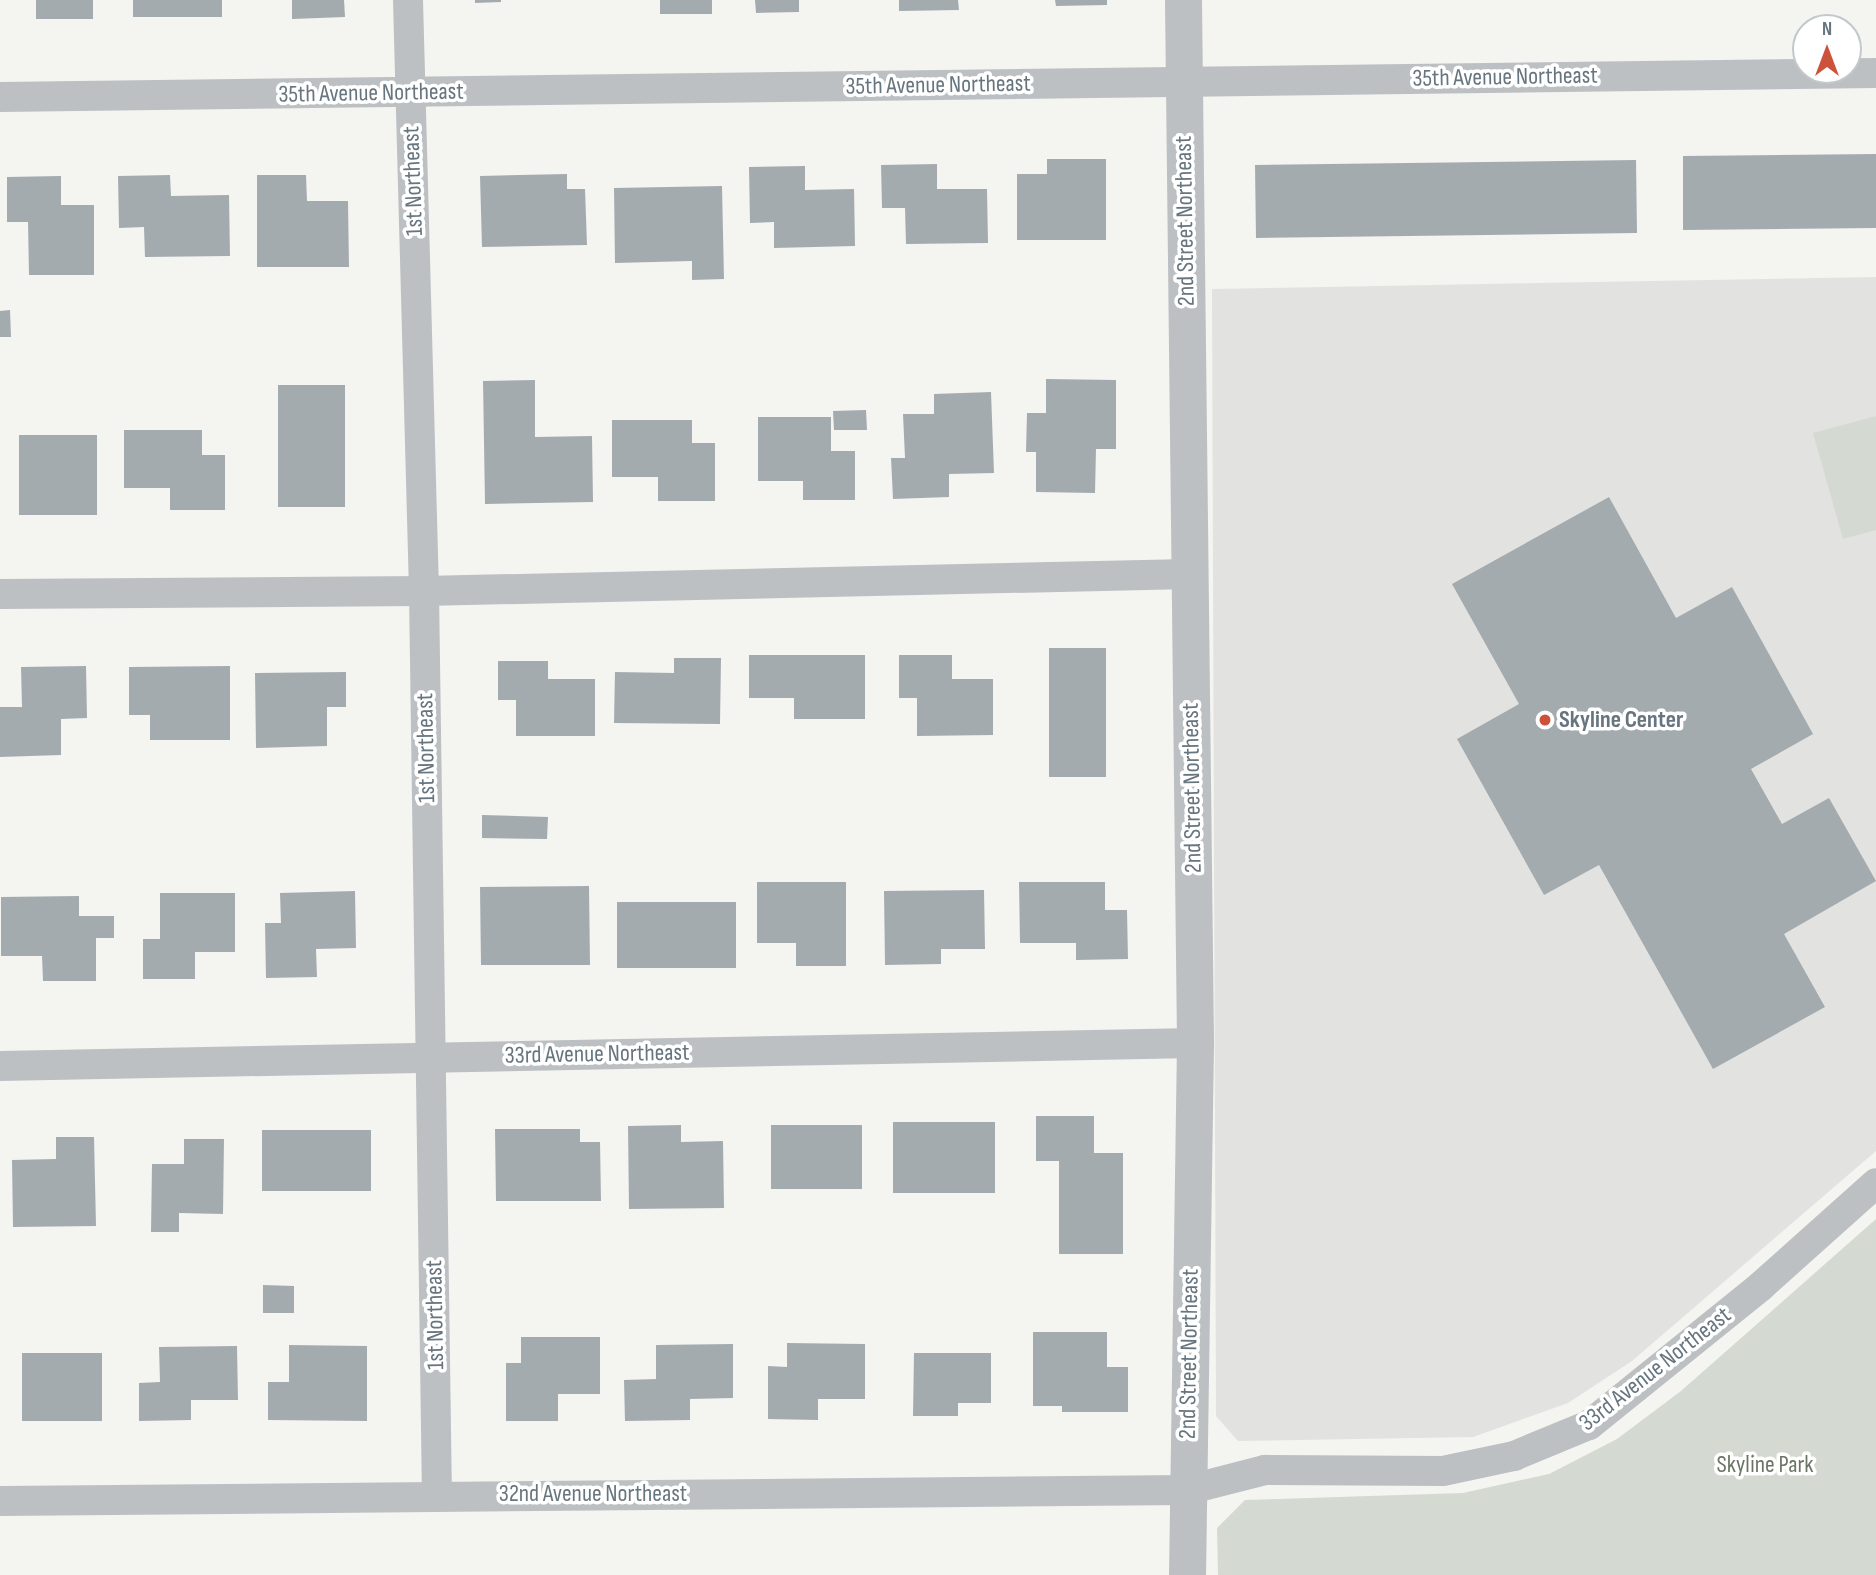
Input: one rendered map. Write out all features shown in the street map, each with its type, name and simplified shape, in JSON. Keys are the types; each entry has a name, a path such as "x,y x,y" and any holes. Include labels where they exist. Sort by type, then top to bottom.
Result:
{"street":[{"name":"1st Northeast","path":"408,0 424,591 437,1495"},
{"name":"2nd Street Northeast","path":"1182,0 1195,1043 1187,1490 1188,1575"},
{"name":"35th Avenue Northeast","path":"0,97 1876,73"},
{"path":"0,594 424,591 1190,574"},
{"name":"33rd Avenue Northeast","path":"0,1066 1195,1043"},
{"name":"33rd Avenue Northeast","path":"1187,1490 1265,1470 1443,1471 1514,1455 1588,1425 1761,1286 1876,1183"},
{"name":"32nd Avenue Northeast","path":"0,1501 1187,1490"}],"shaded area":[{"name":"Skyline Center","path":"1876,277 1876,1151 1632,1361 1568,1403 1473,1437 1238,1441 1216,1416 1212,289"}],"green space":[{"path":"1876,416 1876,530 1843,539 1813,433"},
{"name":"Skyline Park","path":"1876,1219 1876,1575 1218,1575 1217,1528 1245,1500 1463,1493 1549,1474 1617,1439 1681,1391"}],"building":[{"path":"36,0 93,0 93,19 36,19"},
{"path":"133,0 222,0 222,17 133,17"},
{"path":"292,0 344,0 345,17 292,19"},
{"path":"475,0 501,0 501,2 475,3"},
{"path":"660,0 712,0 712,14 660,14"},
{"path":"755,0 799,0 799,12 756,13"},
{"path":"899,0 958,0 959,10 899,11"},
{"path":"1055,0 1107,0 1107,5 1056,6"},
{"path":"1876,154 1876,228 1683,230 1683,156"},
{"path":"1047,159 1106,159 1106,240 1017,240 1017,174 1047,174"},
{"path":"1636,160 1637,233 1256,238 1255,165"},
{"path":"937,164 937,189 987,189 988,243 906,244 905,208 882,208 881,165"},
{"path":"805,166 805,190 854,189 855,246 774,248 774,222 750,223 749,167"},
{"path":"567,174 567,189 585,189 587,245 482,247 480,176"},
{"path":"170,175 171,196 229,195 230,256 145,257 144,227 119,228 118,176"},
{"path":"257,175 306,175 307,201 348,201 349,267 257,267"},
{"path":"61,176 61,205 94,205 94,275 29,275 28,222 7,222 7,177"},
{"path":"722,186 724,279 692,280 692,261 615,263 614,188"},
{"path":"10,310 11,337 0,337 0,311"},
{"path":"1046,379 1116,380 1116,449 1096,449 1095,493 1036,492 1036,452 1026,452 1027,413 1046,413"},
{"path":"535,380 535,437 592,436 593,502 485,504 483,381"},
{"path":"278,385 345,385 345,507 278,507"},
{"path":"991,392 994,473 949,474 949,497 893,499 891,458 905,458 903,414 934,414 934,394"},
{"path":"866,410 867,430 834,430 833,411"},
{"path":"758,417 831,417 831,451 855,451 855,500 803,500 803,481 758,481"},
{"path":"612,420 692,420 692,443 715,443 715,501 658,501 658,477 612,477"},
{"path":"124,430 202,430 202,455 225,455 225,510 170,510 170,488 124,488"},
{"path":"19,435 97,435 97,515 19,515"},
{"path":"1609,497 1676,618 1732,587 1813,734 1751,769 1782,824 1829,798 1876,881 1784,934 1825,1007 1713,1069 1599,865 1544,895 1457,739 1519,704 1452,584"},
{"path":"1049,648 1106,648 1106,777 1049,777"},
{"path":"749,655 865,655 865,719 794,719 794,698 749,698"},
{"path":"899,655 952,655 952,679 993,679 993,735 917,736 917,698 899,698"},
{"path":"674,658 721,658 720,724 614,723 615,672 674,673"},
{"path":"498,661 548,661 548,679 595,679 595,736 516,736 516,700 498,700"},
{"path":"86,666 87,718 61,719 61,755 0,757 0,707 22,707 21,667"},
{"path":"230,666 230,740 150,740 150,715 129,715 129,667"},
{"path":"346,672 346,707 327,707 327,746 256,748 255,673"},
{"path":"482,815 548,817 547,839 482,838"},
{"path":"757,882 846,882 846,966 796,966 796,943 757,943"},
{"path":"1019,882 1105,882 1105,910 1127,910 1128,959 1076,960 1076,943 1020,943"},
{"path":"589,886 590,965 481,965 480,887"},
{"path":"984,890 985,949 941,949 941,964 885,965 884,891"},
{"path":"355,891 356,948 316,949 317,977 266,978 265,923 281,923 280,893"},
{"path":"160,893 235,893 235,952 195,952 195,979 143,979 143,939 160,939"},
{"path":"79,896 79,916 114,916 114,938 96,938 96,981 43,981 42,956 1,956 1,897"},
{"path":"617,902 736,902 736,968 617,968"},
{"path":"1036,1116 1094,1116 1094,1153 1123,1153 1123,1254 1059,1254 1059,1161 1036,1161"},
{"path":"893,1122 995,1122 995,1193 893,1193"},
{"path":"681,1125 681,1142 723,1141 724,1208 629,1209 628,1126"},
{"path":"771,1125 862,1125 862,1189 771,1189"},
{"path":"495,1129 580,1129 580,1142 600,1142 601,1201 496,1201"},
{"path":"262,1130 371,1130 371,1191 262,1191"},
{"path":"56,1137 94,1137 96,1226 13,1227 12,1160 56,1159"},
{"path":"184,1139 224,1139 223,1214 179,1213 179,1232 151,1232 152,1164 184,1164"},
{"path":"263,1285 294,1286 294,1313 263,1313"},
{"path":"1033,1332 1107,1332 1107,1367 1128,1367 1128,1412 1062,1412 1062,1406 1033,1406"},
{"path":"521,1337 600,1337 600,1394 558,1394 558,1421 506,1421 506,1363 521,1363"},
{"path":"787,1343 865,1344 865,1399 818,1399 818,1420 768,1419 768,1366 787,1367"},
{"path":"733,1344 733,1398 690,1399 690,1420 625,1421 624,1380 656,1379 656,1345"},
{"path":"289,1345 367,1346 367,1421 268,1420 268,1382 289,1382"},
{"path":"237,1346 238,1400 191,1400 191,1420 139,1421 139,1383 160,1382 159,1347"},
{"path":"22,1353 102,1353 102,1421 22,1421"},
{"path":"914,1353 991,1353 991,1403 958,1403 958,1416 913,1416"}],"place":[{"name":"Skyline Center","path":"1545,720"}]}
